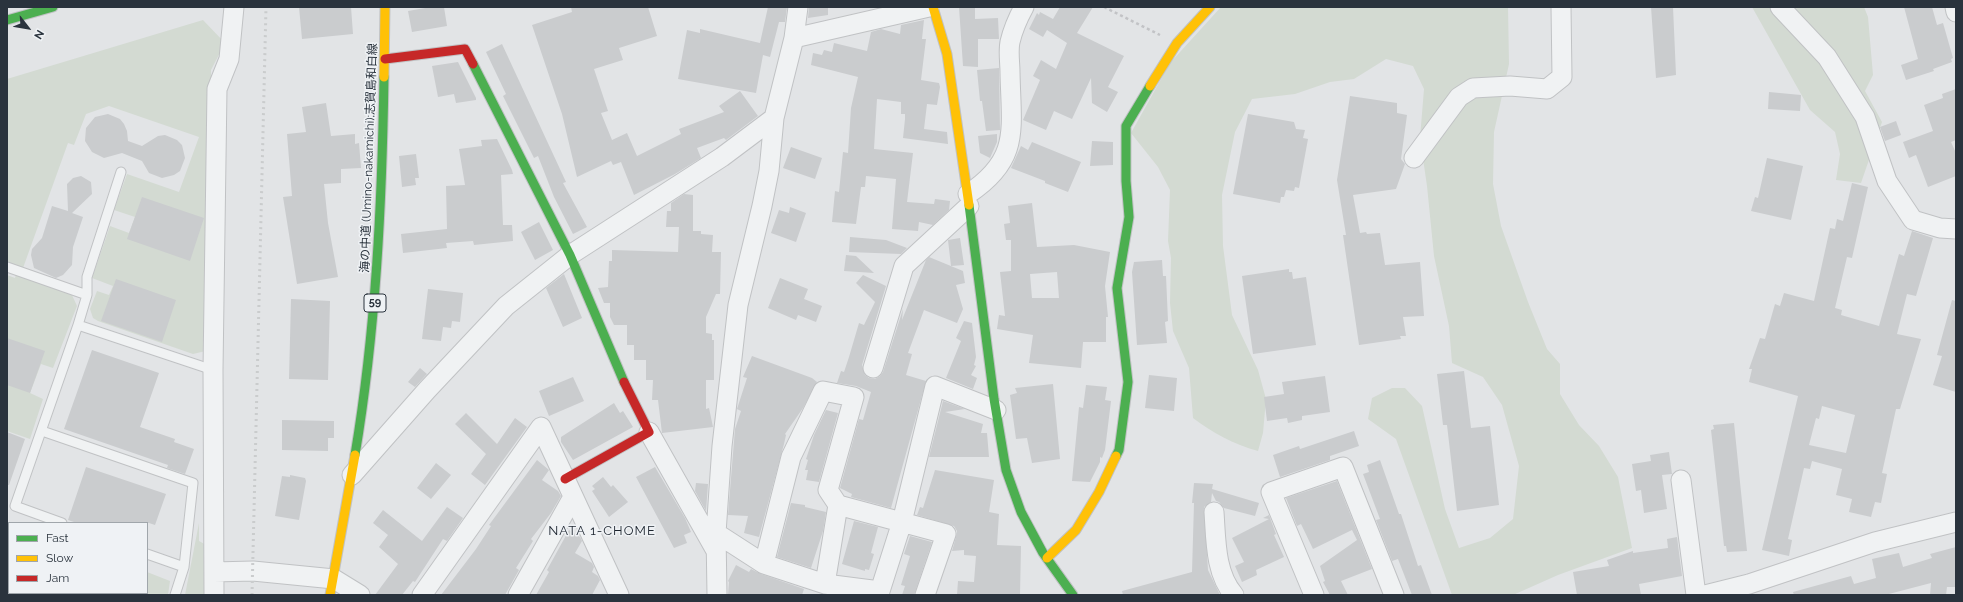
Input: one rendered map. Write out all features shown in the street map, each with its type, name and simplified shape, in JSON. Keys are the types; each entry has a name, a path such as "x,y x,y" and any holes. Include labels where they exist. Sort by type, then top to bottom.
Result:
{"street":[{"path":"10,20 53,7"},
{"path":"214,595 213,370 217,89 229,59 234,7"},
{"name":"海の中道 (Umino-nakamichi);志賀島和白線","path":"332,587 366,384 377,286 382,193 385,7"},
{"path":"717,595 716,541 722,446 738,306 769,171 774,118 794,38 798,7"},
{"path":"794,38 929,7"},
{"path":"933,7 947,54 996,410 1006,470 1022,512 1061,587 1073,595"},
{"path":"873,368 904,266 986,182 1000,166 1008,148 1011,129 1010,43 1014,28 1024,7"},
{"path":"1047,558 1076,530 1099,492 1119,450 1128,382 1117,288 1129,217 1126,181 1126,126 1141,99 1177,43 1210,7"},
{"path":"1414,158 1459,98 1473,88 1510,86 1547,89 1562,77 1561,7"},
{"path":"1780,7 1827,57 1865,117 1887,181 1913,220 1940,228 1956,229"},
{"path":"1955,7 1956,12"},
{"path":"385,59 465,49 570,255 624,381 649,432 716,541 764,564 825,584 880,591 902,522 935,386 996,410"},
{"path":"352,474 427,390 506,306 570,255 722,157 774,118"},
{"path":"764,564 791,457 823,391 854,397 828,490 838,505 946,534 925,595"},
{"path":"422,595 541,427 573,497 612,591"},
{"path":"565,479 649,432"},
{"path":"1314,595 1271,492 1344,467 1394,595"},
{"path":"1681,480 1696,595"},
{"path":"518,595 573,497"},
{"path":"825,584 838,505"},
{"path":"1214,512 1217,559 1229,589 1234,595"},
{"path":"1705,595 1751,589 1876,542 1956,522"},
{"path":"214,572 253,571 332,587 360,595"}],"lane":[{"path":"10,7 10,20"},
{"path":"59,522 15,506 78,325 87,295 87,277 121,172"},
{"path":"7,267 87,295"},
{"path":"78,325 213,370"},
{"path":"42,431 193,482 184,567 175,595"},
{"path":"148,554 184,567"}],"path":[{"path":"1104,7 1177,43"}],"shaded area":[{"path":"1221,7 1508,7 1509,64 1494,132 1493,184 1501,226 1528,302 1547,349 1560,364 1560,394 1579,425 1599,446 1618,477 1632,548 1558,575 1513,595 1452,595 1396,439 1368,419 1372,398 1392,388 1405,388 1422,406 1445,509 1459,548 1490,538 1513,519 1519,466 1502,405 1483,377 1452,363 1449,326 1434,256 1427,186 1420,138 1424,89 1413,66 1386,59 1354,79 1330,82 1295,94 1252,99 1235,132 1222,195 1223,246 1232,315 1258,370 1266,399 1263,433 1258,451 1224,438 1193,418 1189,368 1173,331 1170,303 1171,258 1168,241 1170,190 1158,167 1131,133 1170,63"},
{"path":"1752,7 1864,7 1868,17 1873,75 1865,91 1882,122 1861,183 1836,180 1840,154 1835,132 1810,110"},
{"path":"203,20 225,43 211,70 210,350 193,354 98,321 93,318 90,309 97,291 109,295 113,286 92,278 110,226 129,233 135,217 114,210 127,174 179,192 199,137 109,106 86,114 74,145 68,143 23,268 7,263 7,79"},
{"path":"16,274 72,295 77,306 53,368 41,364 30,393 43,399 30,439 7,431 7,275 15,278"},
{"path":"199,523 199,541 208,546 207,595 185,595"},
{"path":"148,572 170,581 168,595 134,594 148,594"}],"building":[{"path":"299,7 351,7 353,34 302,39"},
{"path":"431,7 444,7 447,26 412,32 408,11"},
{"path":"571,7 648,7 657,36 619,48 623,60 594,69 608,111 601,113 612,140 627,133 637,156 681,134 679,129 724,112 719,106 740,91 758,116 726,140 724,138 697,148 701,158 675,174 634,195 621,162 613,165 611,161 577,177 562,114 532,25 572,12"},
{"path":"768,7 787,7 785,22 779,22 770,57 763,55 756,93 678,79 687,30 700,33 700,29 760,43"},
{"path":"809,7 828,7 828,15 808,18"},
{"path":"959,7 975,7 975,19 998,18 999,39 978,39 978,67 963,66"},
{"path":"1060,7 1093,7 1077,33 1124,56 1108,87 1118,92 1107,112 1092,103 1091,78 1072,119 1054,111 1046,130 1023,120 1040,80 1033,76 1041,60 1056,69 1067,43 1047,30 1043,37 1029,29 1037,13 1039,15 1040,12 1053,19"},
{"path":"1651,7 1673,7 1676,75 1656,78"},
{"path":"1904,7 1932,7 1937,25 1943,23 1953,58 1951,59 1952,62 1933,69 1934,71 1906,80 1901,65 1918,59"},
{"path":"924,20 922,39 926,39 921,80 939,83 940,87 937,105 927,104 924,129 947,132 948,144 903,138 905,114 901,114 901,102 877,99 874,149 913,153 907,202 934,204 935,199 950,201 949,210 933,225 919,222 918,231 892,229 896,179 866,176 865,187 861,187 856,224 832,222 835,191 839,192 843,152 848,153 851,108 858,77 811,65 813,53 822,55 824,50 832,52 834,43 867,51 871,32 881,29 900,34 901,25"},
{"path":"502,44 566,182 563,183 587,227 573,234 554,197 538,156 534,158 503,96 506,94 486,52"},
{"path":"458,62 476,100 456,103 454,94 438,97 432,66"},
{"path":"999,68 1000,130 986,131 982,101 980,101 977,70"},
{"path":"1956,89 1956,140 1951,142 1956,153 1956,176 1928,187 1916,155 1909,158 1903,142 1933,131 1924,105 1943,98 1942,94"},
{"path":"1769,92 1801,95 1800,111 1768,109"},
{"path":"1350,96 1397,103 1397,113 1407,115 1401,159 1405,164 1396,189 1353,195 1360,233 1380,233 1385,265 1420,262 1424,316 1403,317 1406,336 1400,336 1401,339 1359,345 1343,235 1346,235 1337,180"},
{"path":"326,103 331,136 355,134 355,144 359,143 361,168 341,169 341,183 324,184 328,223 338,277 297,284 283,197 292,196 287,134 306,132 302,107"},
{"path":"108,114 120,119 124,124 127,131 128,141 142,146 158,136 165,135 177,140 182,145 185,158 180,171 174,175 162,178 149,173 142,161 122,153 104,158 92,152 85,141 86,128 95,117"},
{"path":"1248,114 1294,122 1296,129 1305,130 1303,138 1308,139 1299,188 1295,187 1294,191 1286,190 1284,197 1281,197 1280,203 1233,194"},
{"path":"1896,121 1901,135 1885,141 1880,127"},
{"path":"997,134 997,142 990,158 980,153 978,136"},
{"path":"497,139 513,174 501,175 503,225 512,225 513,241 474,245 473,241 446,243 447,248 403,253 401,234 447,229 446,186 465,185 459,149 482,146 481,140"},
{"path":"1092,141 1113,142 1113,165 1090,166"},
{"path":"1032,142 1081,162 1068,192 1045,183 1045,181 1011,168 1021,146 1028,150"},
{"path":"791,147 822,158 815,179 783,168"},
{"path":"416,154 419,178 415,178 416,185 402,187 399,156"},
{"path":"1767,158 1803,166 1791,220 1751,211 1755,197 1758,198"},
{"path":"81,176 91,182 92,194 72,213 83,217 73,247 72,265 63,275 56,278 34,268 31,255 32,249 42,238 52,206 68,211 67,184 73,178"},
{"path":"1852,183 1868,187 1852,258 1847,257 1835,308 1842,310 1841,315 1879,326 1899,254 1904,256 1912,231 1933,238 1916,296 1907,294 1897,334 1921,339 1900,409 1896,409 1882,473 1887,474 1881,503 1875,502 1871,517 1849,512 1852,499 1836,495 1842,469 1812,461 1810,469 1804,468 1788,539 1792,540 1789,556 1762,550 1798,396 1749,382 1752,369 1749,369 1760,338 1765,339 1775,304 1780,306 1784,293 1814,301 1830,228 1835,229 1837,219 1843,221","holes":["1822,406 1855,415 1846,453 1809,445 1816,418 1819,419"]},
{"path":"684,194 693,195 693,231 701,231 701,234 713,235 712,252 721,252 720,294 716,294 706,317 706,333 712,334 712,340 714,340 714,380 706,380 706,409 709,408 713,427 662,433 658,400 652,400 653,380 646,380 646,360 634,360 634,345 627,345 627,325 614,325 610,317 610,303 604,303 598,288 608,287 609,261 612,261 612,250 678,252 679,227 666,227 667,211 671,211 671,203"},
{"path":"142,197 204,218 190,261 127,239"},
{"path":"1032,203 1037,247 1074,245 1110,252 1105,286 1108,317 1106,317 1106,342 1083,342 1081,368 1029,363 1033,335 997,329 999,315 1005,316 1000,272 1011,271 1011,240 1006,240 1004,224 1010,223 1008,206","holes":["1057,272 1059,298 1032,298 1030,274"]},
{"path":"790,207 806,213 796,242 771,233 779,210 789,213"},
{"path":"539,222 553,250 535,260 521,232"},
{"path":"850,237 886,240 907,248 901,254 849,252"},
{"path":"960,238 964,265 951,266 948,240"},
{"path":"846,255 856,256 874,273 844,271"},
{"path":"929,257 963,271 965,283 956,285 963,309 957,323 924,310 908,353 912,354 906,375 926,381 891,508 851,497 852,494 840,488 859,419 863,420 871,392 856,386 837,383 841,371 844,372 859,323 864,325 875,302 856,283 863,275 886,286 862,365 865,375 869,378 875,379 883,372 903,309 902,320 926,260"},
{"path":"1162,260 1163,276 1166,276 1168,321 1165,322 1167,343 1137,345 1132,272 1134,262"},
{"path":"1289,269 1289,272 1292,272 1293,279 1306,277 1316,345 1253,354 1242,276"},
{"path":"564,274 582,318 563,327 546,288"},
{"path":"780,278 808,289 804,299 822,306 816,322 798,315 796,320 768,308"},
{"path":"116,279 176,300 162,342 101,321"},
{"path":"428,289 463,293 460,322 452,321 451,328 443,327 441,341 422,339"},
{"path":"291,299 330,301 328,380 289,379"},
{"path":"1952,300 1956,301 1956,392 1933,385 1942,356 1937,355"},
{"path":"964,321 972,323 976,357 974,365 976,366 971,375 977,378 973,389 946,378 961,341 956,338"},
{"path":"7,338 45,351 30,393 7,385"},
{"path":"92,350 159,373 140,427 175,439 174,442 194,449 185,474 167,468 168,465 64,429"},
{"path":"752,356 812,378 817,382 803,408 785,434 784,444 759,537 744,533 748,516 728,515 735,429 741,411 737,409 747,378 743,377"},
{"path":"420,368 427,374 415,387 408,382"},
{"path":"1464,371 1471,428 1490,426 1499,505 1457,511 1447,425 1443,425 1437,374"},
{"path":"1149,375 1177,378 1174,411 1145,408"},
{"path":"1325,376 1330,412 1302,416 1302,420 1288,423 1287,418 1267,421 1264,397 1284,394 1282,382"},
{"path":"573,377 584,401 549,416 539,391"},
{"path":"1053,384 1060,459 1032,463 1027,438 1016,439 1010,395 1017,393 1015,388"},
{"path":"1086,385 1107,387 1105,400 1111,401 1105,450 1102,458 1100,457 1100,462 1090,482 1072,481 1079,407 1083,408"},
{"path":"943,401 965,409 945,412 983,424 981,433 987,433 989,457 929,457"},
{"path":"614,403 620,413 623,411 633,427 573,460 561,442 561,437"},
{"path":"826,410 838,413 819,482 806,480 808,470 805,470 808,460 806,459 814,435"},
{"path":"466,413 497,444 515,418 527,427 485,485 471,474 486,454 455,424"},
{"path":"282,420 334,421 334,438 328,438 328,451 282,450"},
{"path":"1734,423 1747,551 1727,552 1726,546 1724,546 1711,430 1714,429 1713,425"},
{"path":"1354,431 1359,446 1330,456 1330,460 1280,477 1273,455 1299,446 1300,449"},
{"path":"7,432 25,439 9,485 7,485"},
{"path":"1669,452 1672,474 1662,475 1667,509 1644,513 1641,490 1636,491 1632,464 1651,461 1650,455"},
{"path":"537,460 549,470 542,480 558,491 561,496 551,513 531,539 533,541 516,568 519,570 505,595 441,595 476,549 491,526 489,525"},
{"path":"1380,460 1399,514 1401,514 1418,566 1421,565 1432,595 1412,595 1398,559 1392,561 1376,520 1380,519 1363,474 1369,472 1367,465"},
{"path":"436,463 451,475 431,499 417,488"},
{"path":"86,467 166,494 155,525 148,522 74,522 68,520"},
{"path":"655,467 685,518 691,532 684,535 687,543 674,548 636,477"},
{"path":"935,470 994,480 989,512 999,514 997,545 1021,546 1020,595 957,595 958,581 974,582 976,556 964,555 964,550 952,551 957,531 954,526 917,515 920,507 923,508"},
{"path":"290,475 305,478 306,481 299,520 275,516 282,476 290,477"},
{"path":"603,477 611,487 613,485 628,502 609,517 592,491 595,489 592,486"},
{"path":"1337,481 1372,569 1341,581 1348,595 1330,595 1323,582 1325,581 1320,566 1357,540 1352,530 1313,549 1301,524 1297,526 1286,498"},
{"path":"696,483 708,484 706,511 695,491"},
{"path":"1194,483 1213,484 1212,489 1259,503 1255,516 1224,508 1219,502 1216,501 1212,493 1211,502 1204,507 1208,570 1220,595 1123,595 1122,591 1192,572 1194,503 1192,503"},
{"path":"791,503 805,505 805,507 826,512 823,531 811,568 777,557"},
{"path":"447,507 463,518 447,541 443,539 415,582 413,581 402,595 375,595 398,564 379,547 388,535 373,523 383,510 422,541"},
{"path":"1269,515 1276,534 1274,535 1284,557 1256,570 1257,575 1242,582 1235,566 1244,562 1232,538 1269,519 1263,518"},
{"path":"854,521 878,527 871,553 874,554 869,570 865,569 865,571 842,564"},
{"path":"569,530 580,537 582,541 575,553 592,563 594,567 592,572 598,576 600,580 592,595 536,595 549,572 547,570"},
{"path":"910,536 932,542 914,595 902,595 905,586 901,585 910,556 904,554"},
{"path":"1677,537 1682,576 1639,584 1641,595 1577,595 1573,572 1609,566 1607,560 1633,551 1633,553 1668,548 1667,539"},
{"path":"1956,547 1956,587 1947,587 1946,595 1930,595 1931,583 1885,595 1794,595 1793,592 1851,576 1854,584 1876,578 1872,559 1899,553 1903,567 1932,558 1930,554"},
{"path":"736,565 749,572 751,569 804,589 802,595 728,595 728,581"}],"railway":[{"path":"252,595 266,7"}],"traffic: fast":[{"path":"7,20 53,7"},
{"path":"473,64 570,255 624,382"},
{"path":"355,455 368,361 377,266 382,172 384,77"},
{"path":"1116,456 1119,450 1128,382 1117,288 1129,217 1126,181 1126,126 1150,86"},
{"path":"969,205 994,399 1006,470 1021,512 1043,553 1073,595"}],"traffic: slow":[{"path":"384,77 385,7"},
{"path":"933,7 947,54 969,205"},
{"path":"1150,86 1177,43 1210,7"},
{"path":"330,595 355,455"},
{"path":"1047,558 1076,530 1099,492 1116,456"}],"traffic: jam":[{"path":"385,59 465,49 473,64"},
{"path":"565,479 649,432 624,382"}],"district":[{"name":"NATA 1-CHOME","path":"602,531"}]}
